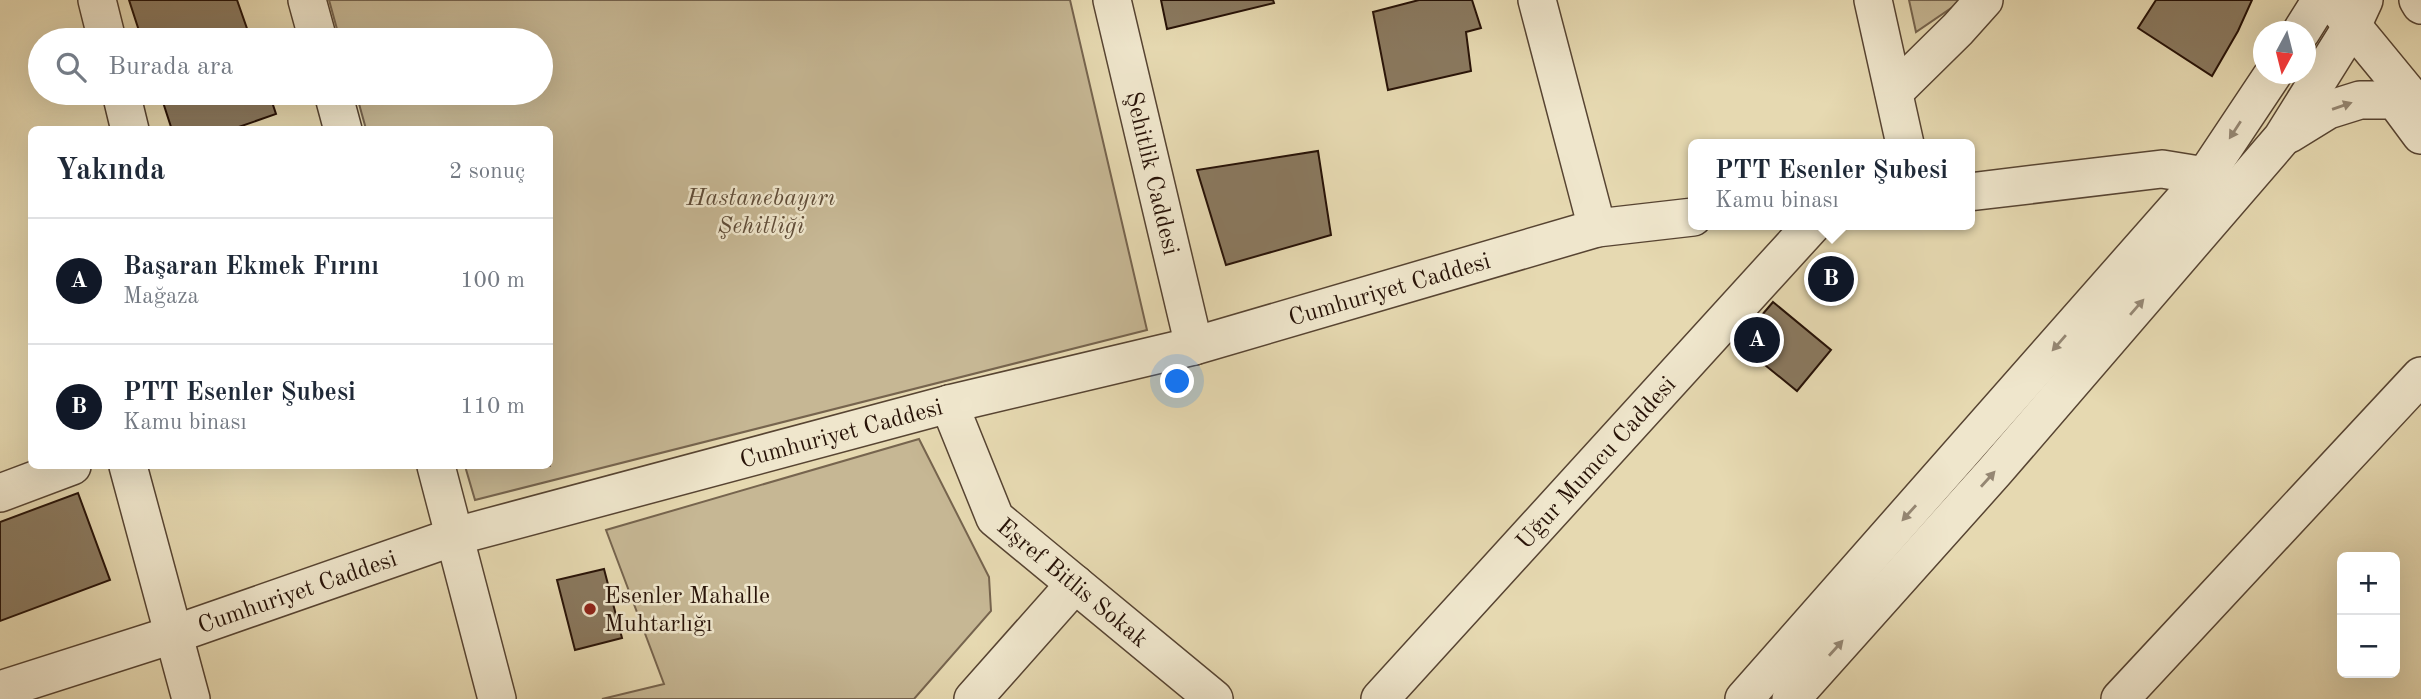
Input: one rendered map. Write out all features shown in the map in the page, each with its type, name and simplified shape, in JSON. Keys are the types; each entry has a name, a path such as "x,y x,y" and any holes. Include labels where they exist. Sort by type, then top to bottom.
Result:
{"street":[{"path":"97,0 104,28"},
{"path":"307,0 315,28"},
{"name":"Şehitlik Caddesi","path":"1112,0 1194,346"},
{"path":"1537,0 1597,228"},
{"path":"1873,0 1904,139"},
{"path":"1894,92 1958,29 1983,0"},
{"path":"2308,21 2321,0"},
{"path":"2418,0 2421,5"},
{"path":"1791,699 2004,461 2282,138 2349,9 2410,96 2421,126"},
{"path":"1744,699 2205,176 2266,84"},
{"path":"2282,138 2328,110 2360,100 2395,100 2421,135"},
{"path":"124,105 129,126"},
{"path":"336,105 342,126"},
{"path":"1975,191 2162,169 2205,176"},
{"name":"Cumhuriyet Caddesi","path":"0,691 175,634 456,536 949,404 1194,346 1597,228 1688,219"},
{"name":"Uğur Mumcu Caddesi","path":"1380,699 1807,230"},
{"path":"2127,696 2421,376"},
{"name":"Eşref Bitlis Sokak","path":"949,404 995,518 1214,699"},
{"path":"0,494 64,469"},
{"path":"129,469 191,699"},
{"path":"437,469 497,699"},
{"path":"973,699 1075,584"}],"green space":[{"name":"Hastanebayırı Şehitliği","path":"329,0 1070,0 1147,330 475,500 466,469 553,469 553,126 365,126 359,105 553,105 553,28 337,28"},
{"path":"1909,0 1963,0 1916,32"},
{"path":"919,439 989,577 991,611 914,699 602,699 664,684 606,530"}],"building":[{"path":"129,0 237,0 247,28 138,28"},
{"path":"1161,0 1273,0 1274,3 1167,29"},
{"path":"1419,0 1472,0 1481,28 1466,32 1471,71 1388,90 1373,12"},
{"path":"2156,0 2252,0 2212,76 2138,28"},
{"path":"164,105 273,105 276,114 242,126 171,126"},
{"path":"1318,151 1331,235 1226,265 1197,170"},
{"path":"1773,302 1831,350 1797,391 1738,343"},
{"path":"78,493 110,580 0,621 0,522"},
{"name":"Esenler Mahalle Muhtarlığı","path":"604,569 622,638 575,650 557,580"}],"place":[{"name":"PTT Esenler Şubesi","path":"1831,279"},
{"name":"Başaran Ekmek Fırını","path":"1757,340"},
{"name":"Esenler Mahalle Muhtarlığı","path":"590,609"}]}
